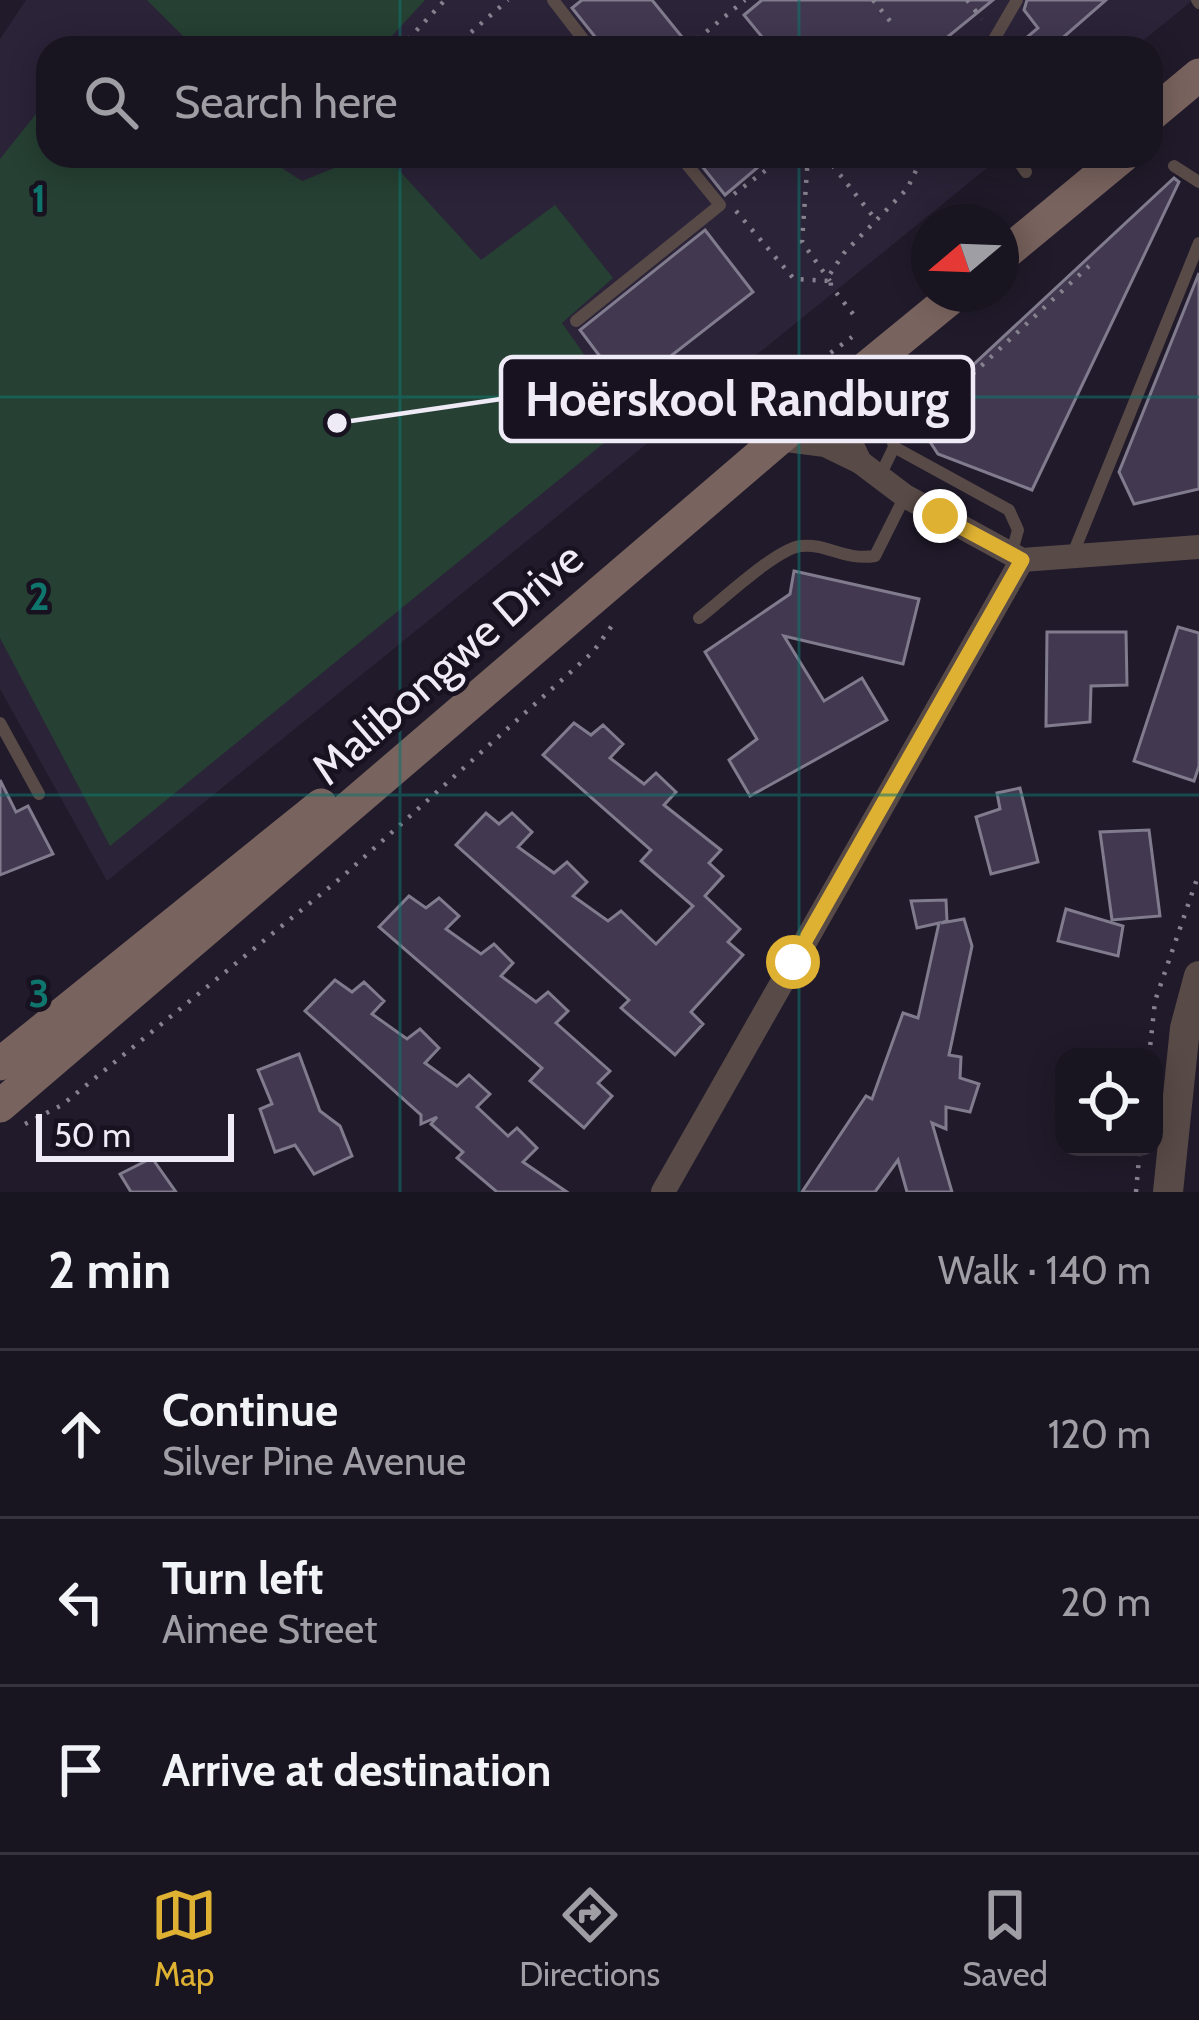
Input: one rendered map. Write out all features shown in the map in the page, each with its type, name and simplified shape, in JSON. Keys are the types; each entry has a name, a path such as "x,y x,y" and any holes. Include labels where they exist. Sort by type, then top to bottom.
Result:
{"main road":[{"path":"1163,105 1199,75"},
{"path":"1163,123 1199,93"},
{"path":"1019,225 1088,168"},
{"path":"1019,242 1109,168"},
{"name":"Malibongwe Drive","path":"0,1064 914,312"},
{"name":"Malibongwe Drive","path":"8,1116 779,439 836,378 930,312"}],"street":[{"path":"836,378 842,425 869,470"},
{"path":"779,439 825,446 1016,558 1199,547"},
{"path":"663,1192 1016,558"},
{"path":"1168,1192 1199,976"}],"lane":[{"path":"553,0 581,36"},
{"path":"995,36 1017,0"},
{"path":"1174,166 1199,182"},
{"path":"576,321 720,205 690,168"},
{"path":"1023,168 1026,172"},
{"path":"1072,558 1199,243"},
{"path":"884,406 893,442 1009,510 1018,530 1016,558"},
{"path":"869,470 893,442"},
{"path":"700,618 790,550 821,549 851,560 875,556 905,496"},
{"path":"0,723 39,794"}],"path":[{"path":"412,36 446,0"},
{"path":"468,36 508,0"},
{"path":"701,36 745,0"},
{"path":"873,0 890,21"},
{"path":"769,168 720,205 746,218 794,279 830,281"},
{"path":"807,168 802,242 853,314"},
{"path":"835,168 876,220"},
{"path":"830,281 844,253 907,189 917,168"},
{"path":"893,442 916,429 1089,266"},
{"path":"836,378 825,357 852,338"},
{"path":"8,1116 62,1105 342,877 593,652 617,619"},
{"path":"1136,1192 1139,1156"}],"shaded area":[{"path":"26,0 1193,0 1149,36 36,36 36,168 987,168 943,204 911,204 911,230 107,881 0,689 0,39"}],"green space":[{"path":"147,0 425,0 392,36 183,36"},
{"path":"36,114 36,168 282,168 302,181 334,168 397,168 481,260 555,205 613,278 562,323 631,421 110,846 0,638 0,159"}],"building":[{"path":"582,0 652,0 681,36 594,36 572,8"},
{"path":"762,0 993,0 949,36 761,36 744,15"},
{"path":"1027,0 1106,0 1065,36 1028,36 1038,28 1024,10"},
{"path":"704,168 757,168 725,195"},
{"path":"1174,178 1179,182 1032,490 938,454 915,419"},
{"path":"705,230 753,292 626,391 580,330"},
{"path":"1199,273 1199,489 1134,504 1119,472"},
{"path":"794,571 919,599 903,664 784,636 824,701 862,678 887,720 750,796 729,760 757,739 705,652 790,594"},
{"path":"1178,627 1199,633 1199,766 1194,781 1134,761"},
{"path":"1047,632 1126,632 1127,685 1091,686 1090,722 1046,726"},
{"path":"574,723 591,735 603,725 623,744 610,758 644,784 656,773 676,792 664,805 721,850 709,863 723,876 705,896 740,929 728,942 743,955 691,1012 703,1024 675,1055 621,1008 629,1000 456,845 486,813 499,824 512,813 532,832 518,847 554,873 567,862 587,882 573,896 608,921 621,911 656,944 693,906 641,861 651,850 543,755"},
{"path":"0,780 16,812 28,806 53,854 0,875"},
{"path":"1020,788 1038,862 991,874 976,817 1000,809 997,793"},
{"path":"1149,830 1160,916 1112,920 1100,832"},
{"path":"409,896 426,908 439,898 459,916 446,929 481,954 494,944 513,963 501,976 536,1002 548,992 568,1011 556,1023 610,1071 598,1083 612,1096 584,1128 530,1081 542,1068 379,927"},
{"path":"946,900 947,921 941,923 964,919 972,946 949,1055 961,1057 960,1078 979,1084 970,1112 946,1107 946,1129 932,1123 952,1192 907,1192 898,1160 875,1192 802,1192 866,1096 872,1099 903,1013 918,1018 939,923 917,928 911,901"},
{"path":"1066,909 1123,926 1118,956 1058,941"},
{"path":"335,980 352,992 364,982 384,1001 372,1014 407,1039 420,1029 439,1048 425,1063 457,1086 469,1075 490,1094 477,1107 508,1136 517,1128 537,1148 523,1162 567,1192 497,1192 457,1158 463,1152 431,1124 437,1117 421,1124 421,1115 305,1011"},
{"path":"299,1054 320,1111 340,1126 352,1156 314,1174 295,1145 275,1152 260,1109 272,1104 258,1070"},
{"path":"152,1158 176,1192 131,1192 120,1174"}],"place":[{"name":"Hoërskool Randburg","path":"337,423"}],"route":[{"path":"793,962 1022,560 940,516"}]}
